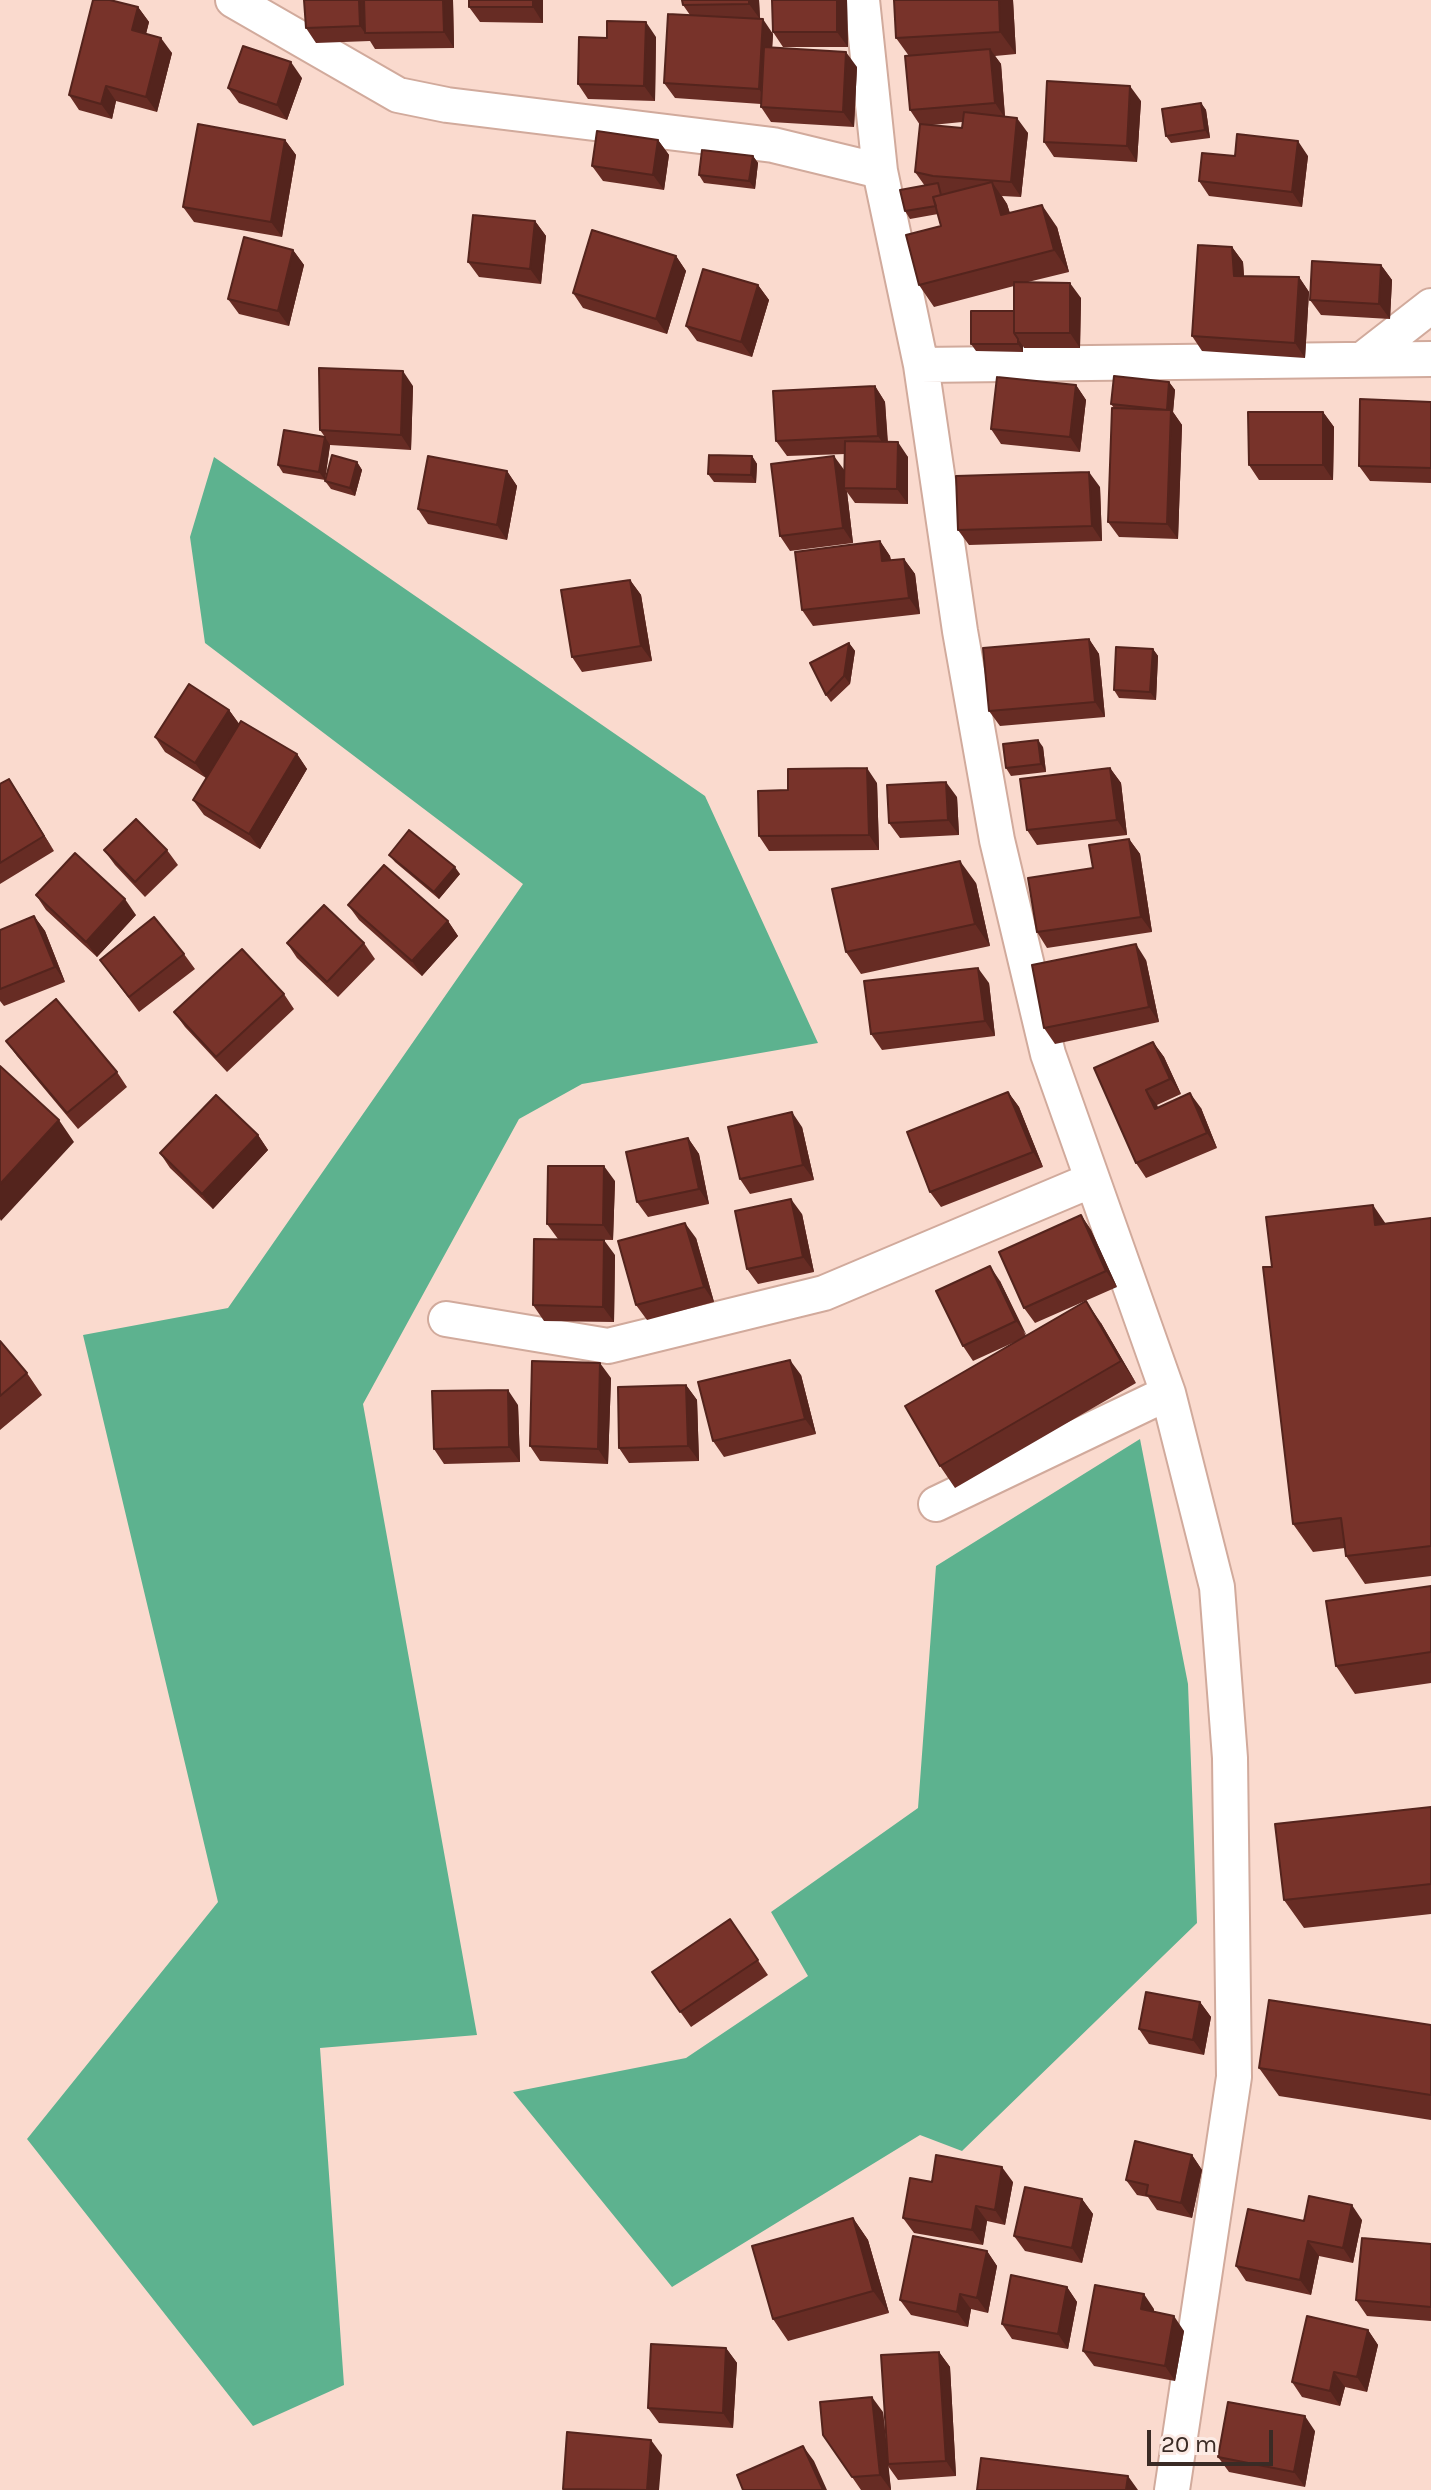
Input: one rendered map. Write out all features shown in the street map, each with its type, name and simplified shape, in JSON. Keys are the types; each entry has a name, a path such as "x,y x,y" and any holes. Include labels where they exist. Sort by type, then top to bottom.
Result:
{"street":[{"path":"233,0 398,95 447,105 773,145 880,171"},
{"path":"862,0 880,171 921,365 960,631 997,840 1048,1054 1168,1393 1217,1587 1230,1758 1234,2077 1172,2490"},
{"path":"1363,359 1431,306"},
{"path":"921,365 1431,359"},
{"path":"446,1319 608,1346 824,1293 1092,1180"},
{"path":"936,1504 1168,1393"}],"green space":[{"path":"214,457 705,796 818,1043 582,1084 519,1119 363,1404 477,2035 320,2048 344,2385 253,2426 27,2139 218,1902 83,1335 228,1308 523,884 205,643 190,537"},
{"path":"1140,1439 1188,1684 1197,1923 962,2151 920,2135 672,2287 513,2092 686,2058 808,1976 771,1912 918,1808 936,1566"}],"building":[{"path":"93,0 110,0 138,7 132,30 161,38 146,97 106,86 101,104 69,95"},
{"path":"304,0 359,0 360,26 306,28"},
{"path":"364,0 443,0 444,32 365,33"},
{"path":"469,0 533,0 533,7 469,7"},
{"path":"682,0 749,0 749,4 683,5"},
{"path":"772,0 837,0 837,32 773,32"},
{"path":"894,0 999,0 1000,32 896,38"},
{"path":"668,14 763,19 759,89 664,83"},
{"path":"607,21 646,22 644,86 578,84 579,37 607,38"},
{"path":"243,46 291,62 277,105 228,88"},
{"path":"764,47 846,52 843,112 761,107"},
{"path":"990,49 995,103 910,110 905,56"},
{"path":"1047,81 1130,86 1127,146 1044,142"},
{"path":"1201,103 1205,130 1166,136 1162,109"},
{"path":"964,112 1017,118 1011,182 915,172 920,124 962,128"},
{"path":"198,124 285,140 271,222 183,207"},
{"path":"597,131 658,140 653,175 592,166"},
{"path":"1237,134 1298,141 1292,192 1199,181 1202,153 1235,156"},
{"path":"702,150 753,156 749,181 699,175"},
{"path":"992,182 1001,215 1042,205 1054,250 919,285 906,235 941,226 933,197"},
{"path":"938,183 941,195 933,197 936,206 905,211 900,190"},
{"path":"473,215 535,221 530,269 468,262"},
{"path":"592,230 676,256 656,319 573,293"},
{"path":"244,237 293,250 278,311 228,299"},
{"path":"1198,245 1232,247 1234,276 1299,277 1295,343 1192,336"},
{"path":"1312,261 1381,265 1379,304 1310,300"},
{"path":"703,269 758,285 741,342 686,326"},
{"path":"1014,282 1070,283 1070,333 1014,333"},
{"path":"971,311 1014,311 1014,333 1018,344 971,344"},
{"path":"319,368 403,371 401,435 320,430"},
{"path":"1114,376 1169,382 1167,410 1111,404"},
{"path":"997,377 1076,385 1070,437 991,429"},
{"path":"875,386 878,436 776,441 773,391"},
{"path":"1360,399 1431,402 1431,468 1359,466"},
{"path":"1112,408 1171,410 1167,524 1108,522"},
{"path":"1248,412 1323,412 1323,465 1249,465"},
{"path":"284,430 325,437 319,472 278,465"},
{"path":"845,441 898,442 897,489 844,488"},
{"path":"332,455 357,462 350,488 325,481"},
{"path":"709,455 752,456 751,475 708,474"},
{"path":"428,456 507,471 497,525 418,509"},
{"path":"834,456 843,528 780,536 771,464"},
{"path":"1089,472 1092,526 958,530 956,476"},
{"path":"880,541 882,561 904,559 909,598 802,610 795,552"},
{"path":"630,580 641,646 572,657 561,590"},
{"path":"1089,639 1095,702 989,711 983,648"},
{"path":"849,643 844,676 826,695 810,663"},
{"path":"1116,647 1153,649 1150,692 1114,690"},
{"path":"189,684 229,710 195,763 155,737"},
{"path":"241,721 297,754 249,834 193,800"},
{"path":"1038,740 1041,764 1006,768 1003,744"},
{"path":"867,768 869,835 759,836 758,791 788,790 788,769"},
{"path":"1110,768 1117,820 1027,830 1020,779"},
{"path":"9,779 44,836 0,863 0,784"},
{"path":"946,782 948,820 889,823 887,785"},
{"path":"136,819 167,850 135,882 104,850"},
{"path":"409,830 455,867 434,892 389,855"},
{"path":"1129,839 1141,917 1037,932 1028,878 1093,868 1089,845"},
{"path":"75,853 125,899 86,942 36,895"},
{"path":"960,861 975,924 846,952 832,889"},
{"path":"384,865 448,921 412,961 348,905"},
{"path":"324,905 364,943 327,982 287,943"},
{"path":"34,916 55,967 0,989 0,930"},
{"path":"154,917 184,954 129,997 100,960"},
{"path":"1136,944 1149,1007 1044,1028 1032,965"},
{"path":"242,949 284,994 216,1057 174,1012"},
{"path":"978,968 985,1021 871,1034 864,981"},
{"path":"56,999 117,1072 67,1113 6,1041"},
{"path":"1153,1042 1170,1079 1146,1090 1155,1109 1190,1093 1207,1133 1136,1163 1094,1068"},
{"path":"0,1066 59,1120 0,1184"},
{"path":"1008,1092 1033,1152 930,1192 907,1132"},
{"path":"216,1095 258,1135 202,1194 160,1153"},
{"path":"792,1112 803,1165 740,1179 728,1127"},
{"path":"688,1138 699,1189 637,1202 626,1152"},
{"path":"548,1166 604,1166 603,1225 547,1224"},
{"path":"791,1199 803,1257 747,1269 735,1211"},
{"path":"1373,1205 1375,1225 1431,1218 1431,1546 1346,1556 1341,1518 1293,1524 1263,1267 1272,1267 1266,1217"},
{"path":"1081,1215 1106,1271 1024,1308 999,1252"},
{"path":"685,1223 704,1287 636,1305 618,1241"},
{"path":"534,1239 604,1240 603,1307 533,1305"},
{"path":"990,1266 1016,1321 963,1346 936,1291"},
{"path":"1086,1301 1121,1361 940,1466 905,1406"},
{"path":"0,1341 27,1373 0,1396"},
{"path":"790,1360 805,1419 713,1441 698,1382"},
{"path":"532,1361 600,1363 598,1449 530,1446"},
{"path":"686,1385 688,1446 619,1448 618,1387"},
{"path":"508,1390 509,1447 434,1449 432,1391"},
{"path":"1431,1586 1431,1652 1336,1666 1326,1601"},
{"path":"1431,1807 1431,1884 1284,1900 1275,1824"},
{"path":"730,1919 758,1960 680,2012 652,1972"},
{"path":"1146,1992 1200,2002 1193,2040 1139,2029"},
{"path":"1269,2000 1431,2025 1431,2095 1259,2068"},
{"path":"1135,2141 1192,2155 1181,2203 1146,2195 1148,2185 1126,2180"},
{"path":"936,2155 1002,2167 995,2210 976,2206 972,2230 903,2218 910,2178 932,2182"},
{"path":"1025,2187 1082,2199 1072,2248 1014,2236"},
{"path":"1309,2196 1352,2205 1343,2248 1308,2241 1300,2280 1236,2266 1248,2209 1304,2221"},
{"path":"853,2218 873,2291 773,2319 752,2246"},
{"path":"913,2236 987,2251 977,2298 960,2294 957,2312 900,2300"},
{"path":"1362,2238 1431,2244 1431,2307 1356,2300"},
{"path":"1011,2275 1067,2287 1058,2334 1002,2324"},
{"path":"1095,2285 1144,2294 1141,2309 1174,2316 1165,2366 1083,2351"},
{"path":"1307,2316 1368,2330 1357,2377 1334,2372 1330,2391 1292,2382"},
{"path":"651,2344 726,2348 723,2413 648,2408"},
{"path":"939,2352 946,2461 888,2464 881,2355"},
{"path":"872,2397 880,2475 852,2477 823,2435 820,2402"},
{"path":"1228,2402 1305,2416 1294,2472 1218,2457"},
{"path":"567,2432 651,2440 647,2490 563,2489"},
{"path":"803,2446 823,2490 743,2490 737,2475"},
{"path":"981,2458 1128,2476 1126,2490 977,2490"}]}
